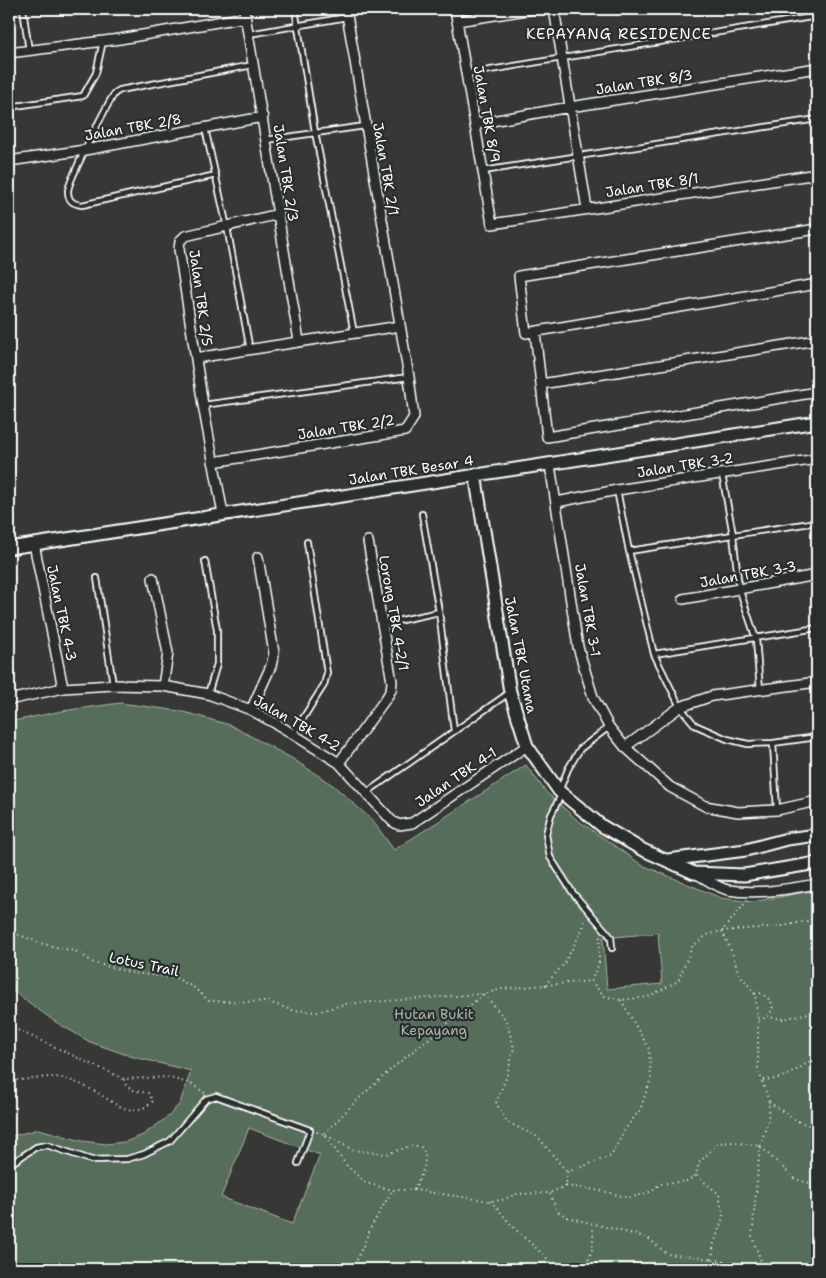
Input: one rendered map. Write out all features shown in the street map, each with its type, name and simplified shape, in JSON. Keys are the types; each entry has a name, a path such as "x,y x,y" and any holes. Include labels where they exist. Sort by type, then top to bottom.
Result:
{"street":[{"name":"Jalan TBK 8/9","path":"455,9 492,224"},
{"path":"457,21 504,11 533,9"},
{"path":"554,9 587,209"},
{"path":"9,53 132,37 245,13"},
{"name":"Jalan TBK 2/3","path":"245,13 299,341"},
{"name":"Jalan TBK 2/1","path":"346,13 400,326"},
{"name":"Jalan TBK 8/3","path":"475,124 817,68"},
{"name":"Jalan TBK 2/8","path":"9,161 79,151 263,117"},
{"name":"Jalan TBK 8/1","path":"492,224 817,174"},
{"path":"227,226 279,214"},
{"name":"Jalan TBK 2/5","path":"223,514 203,405 179,249 180,241 186,236 227,226"},
{"path":"817,229 519,276 526,333 817,284"},
{"path":"196,358 400,326"},
{"name":"Jalan TBK 2/2","path":"213,462 405,432 414,417 400,326"},
{"path":"536,332 546,437 817,392"},
{"path":"541,384 817,340"},
{"name":"Jalan TBK Besar 4","path":"9,548 817,422"},
{"name":"Jalan TBK 3-2","path":"557,502 617,490 817,459"},
{"name":"Jalan TBK 3-1","path":"550,465 578,647 593,697 609,727 625,747 670,787 705,806 738,812 777,810 817,801"},
{"name":"Jalan TBK Utama","path":"475,474 510,692 527,746 560,793 602,826 641,849 694,873"},
{"name":"Lorong TBK 4-2/1","path":"339,763 391,690 392,682 368,541"},
{"name":"Jalan TBK 4-3","path":"34,544 63,688"},
{"path":"251,710 271,666 274,653 258,557"},
{"name":"Jalan TBK 3-3","path":"684,599 817,575"},
{"path":"154,578 168,653 163,686"},
{"path":"625,747 680,707 712,696 817,682"},
{"name":"Jalan TBK 4-2","path":"9,699 63,688 113,685 163,686 208,694 251,710 339,763 392,821 398,825"},
{"name":"Jalan TBK 4-1","path":"398,825 412,823 527,746"},
{"path":"668,860 746,850 787,839 817,835"},
{"path":"694,873 744,875 817,863"},
{"path":"694,873 727,890 783,890 817,884"}],"lane":[{"path":"23,9 29,50"},
{"path":"295,9 315,132 354,333"},
{"path":"249,34 298,25 346,13"},
{"path":"466,74 817,16"},
{"path":"9,107 83,96 96,73 103,41"},
{"path":"216,175 82,205 75,204 70,200 68,189 79,151 112,96 120,90 254,64"},
{"path":"483,172 817,119"},
{"path":"266,140 365,126"},
{"path":"205,128 227,226 251,350"},
{"path":"203,405 409,377"},
{"path":"722,474 740,588 756,639 760,691"},
{"path":"617,490 629,551 654,654 680,707 695,725 748,744 773,743 817,736"},
{"path":"422,514 439,612 454,731"},
{"path":"629,551 817,522"},
{"path":"293,734 324,685 327,673 307,542"},
{"path":"205,561 217,630 217,664 208,694"},
{"path":"97,578 113,685"},
{"path":"383,624 439,612"},
{"path":"654,654 817,628"},
{"path":"366,793 510,692"},
{"path":"609,727 580,749 568,770 550,815 546,834 550,857 573,893 611,937 612,948"},
{"path":"773,743 777,810"},
{"path":"9,1165 36,1147 47,1145 91,1160 127,1159 144,1154 170,1141 203,1102 211,1096 216,1096 310,1130 298,1163"}],"path":[{"path":"722,931 755,891"},
{"path":"545,985 564,964 575,945 583,928 586,908"},
{"path":"602,926 599,944 599,964 591,981 604,996 621,1000 648,997 678,981 692,947 706,935 722,931 783,926 817,919"},
{"name":"Lotus Trail","path":"9,931 44,944 78,952 94,963 133,973 176,978 193,988 209,1001 268,1002 292,1010 317,1012 346,1004 484,994 502,989 591,981"},
{"path":"722,931 733,955 738,972 755,994 758,1021 758,1069 769,1102 768,1121 760,1146 752,1237 764,1269"},
{"path":"755,994 761,993 771,1000 773,1009 767,1017"},
{"path":"324,1134 356,1101 396,1065 484,994 506,1020 514,1048 506,1078 496,1103 507,1122 538,1137 567,1172 566,1186"},
{"path":"567,1172 611,1156 626,1128 640,1110 651,1078 648,1049 621,1000"},
{"path":"758,1021 767,1017 783,1018 817,1011"},
{"path":"9,1026 124,1079 167,1078 191,1084 211,1096"},
{"path":"762,1080 786,1077 815,1058 817,1054"},
{"path":"9,1074 16,1080 60,1077 75,1082 96,1093 117,1107 132,1110 148,1106 152,1101 148,1093 126,1086 124,1079"},
{"path":"769,1102 795,1120 817,1128"},
{"path":"310,1130 324,1134 352,1150 387,1154 410,1146 420,1146 425,1152 426,1161 414,1190"},
{"path":"324,1134 347,1166 366,1183 392,1190 414,1190 490,1202 502,1200 516,1194 549,1193 566,1186 603,1191 629,1198 648,1193 660,1184 687,1181 696,1175 699,1163 718,1144 733,1142 760,1146 794,1179 817,1185"},
{"path":"696,1175 719,1194 723,1217 714,1244 710,1269"},
{"path":"353,1269 372,1225 392,1190"},
{"path":"549,1193 557,1211 567,1217 648,1238 667,1254 712,1259 744,1265 749,1269"},
{"path":"490,1202 549,1259 556,1269"},
{"path":"585,1269 593,1247 593,1225"}],"green space":[{"name":"Hutan Bukit Kepayang","path":"120,703 180,711 230,725 293,759 334,786 372,820 394,850 526,765 546,792 576,819 642,865 721,898 752,902 817,890 817,1269 9,1269 9,1137 39,1129 82,1141 106,1144 125,1142 143,1135 169,1116 180,1103 191,1071 130,1056 90,1042 54,1021 16,993 9,990 9,722 62,711","holes":["658,933 662,984 607,989 603,938","249,1128 320,1155 292,1224 221,1197"]}],"district":[{"name":"KEPAYANG RESIDENCE","path":"619,34"}]}
